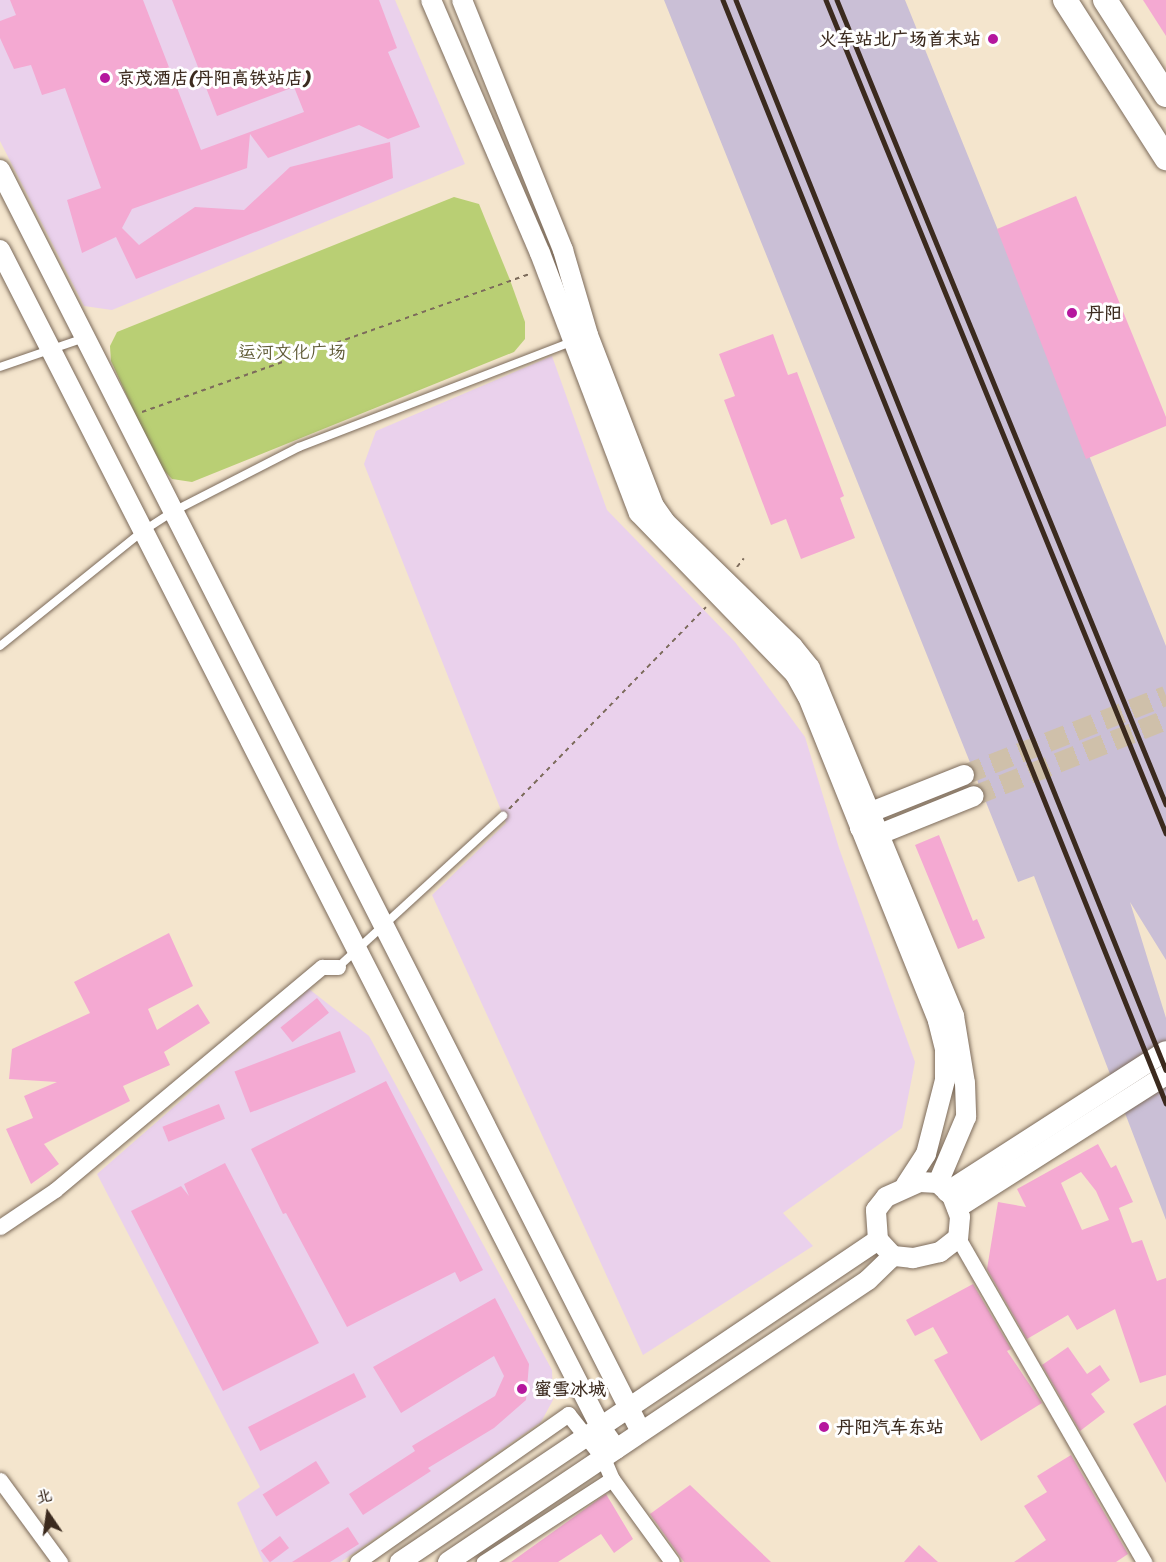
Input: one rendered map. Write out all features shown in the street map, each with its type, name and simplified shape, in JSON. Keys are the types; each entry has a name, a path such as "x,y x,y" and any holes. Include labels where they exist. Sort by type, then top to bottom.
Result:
{"main road":[{"path":"1065,0 1166,158"},
{"path":"1105,0 1166,95"}],"street":[{"path":"430,0 546,270 581,338"},
{"path":"462,0 563,250 581,338 639,513 721,587 795,674 866,820 938,1021 945,1049 945,1080 939,1113 926,1154 906,1185 886,1197 876,1210 878,1239 892,1256 913,1258 940,1252 958,1238"},
{"path":"0,170 386,924 627,1410 641,1432"},
{"path":"0,250 356,951 594,1432 609,1453 612,1479 672,1562"},
{"path":"866,820 964,775"},
{"path":"880,834 974,796"},
{"path":"866,820 880,834 954,1016 960,1046 966,1117 948,1194 958,1238 1144,1562"},
{"path":"0,1227 55,1190 322,967 338,967"},
{"path":"948,1194 1166,1051"},
{"path":"906,1185 948,1194 1166,1075"},
{"path":"400,1562 878,1239"},
{"path":"447,1562 868,1280 892,1256"},
{"path":"357,1562 568,1414 594,1432"},
{"path":"484,1562 612,1479"},
{"path":"0,1480 60,1562"}],"lane":[{"path":"0,366 86,338"},
{"path":"0,646 142,531 174,511 299,447 581,338"},
{"path":"338,967 503,816"}],"path":[{"path":"135,414 546,270"},
{"path":"503,816 694,622 744,558"}],"shaded area":[{"path":"0,0 395,0 465,164 112,310 84,306 0,141"},
{"path":"664,0 905,0 1166,646 1166,960 1130,902 1166,1018 1166,1220 1034,876 1018,882"},
{"path":"552,356 607,510 735,642 805,737 839,848 915,1062 902,1128 783,1213 813,1246 643,1355 432,895 506,823 364,464 376,431"},
{"path":"309,989 369,1036 552,1370 553,1400 541,1422 341,1562 263,1562 237,1503 260,1487 97,1174"}],"green space":[{"name":"运河文化广场","path":"454,197 479,204 510,280 525,322 525,339 514,352 192,482 172,479 158,464 111,361 110,346 117,332"}],"building":[{"path":"10,0 143,0 201,150 304,112 294,87 217,116 172,0 379,0 397,48 388,52 420,127 388,139 359,125 268,158 250,134 247,168 132,209 122,228 139,245 195,207 244,210 290,167 390,142 393,178 136,279 116,237 82,253 67,200 101,188 65,88 42,95 31,65 14,69 0,38 0,21 16,15"},
{"path":"1143,0 1166,0 1166,36"},
{"path":"1076,196 1166,417 1166,426 1086,459 997,229"},
{"path":"773,334 788,375 797,372 844,496 840,498 855,538 801,559 786,519 771,525 724,400 735,396 719,354"},
{"path":"939,835 973,921 977,919 985,938 958,949 915,845"},
{"path":"169,933 193,986 148,1009 157,1030 198,1004 210,1023 164,1052 170,1065 123,1086 130,1101 44,1144 59,1164 31,1184 6,1129 33,1118 24,1096 57,1082 9,1079 12,1049 90,1013 74,982"},
{"path":"317,998 329,1013 292,1042 280,1028"},
{"path":"340,1031 356,1072 250,1113 235,1071"},
{"path":"386,1081 483,1270 460,1282 455,1272 347,1327 286,1213 283,1214 251,1149"},
{"path":"219,1104 225,1119 168,1142 162,1127"},
{"path":"1098,1144 1111,1168 1116,1165 1133,1202 1119,1208 1132,1243 1142,1240 1157,1281 1166,1278 1166,1375 1140,1383 1115,1309 1077,1330 1068,1315 1027,1339 987,1269 998,1202 1026,1207 1017,1189","holes":["1081,1172 1096,1191 1109,1220 1082,1230 1061,1183"]},
{"path":"225,1163 319,1343 223,1391 131,1211 181,1186 189,1196 184,1184"},
{"path":"973,1284 1011,1349 1007,1351 1042,1403 981,1441 934,1360 948,1353 933,1327 915,1336 906,1320"},
{"path":"495,1298 529,1364 526,1400 494,1428 428,1468 431,1471 363,1515 349,1494 415,1451 412,1446 495,1396 504,1376 494,1356 401,1413 373,1367"},
{"path":"1068,1347 1087,1374 1100,1365 1110,1380 1091,1394 1105,1412 1080,1431 1042,1365"},
{"path":"354,1373 366,1397 260,1451 248,1427"},
{"path":"1166,1405 1166,1483 1133,1424"},
{"path":"1071,1455 1128,1554 1116,1562 1014,1562 1046,1540 1024,1506 1047,1492 1037,1476"},
{"path":"316,1461 330,1483 276,1516 263,1494"},
{"path":"690,1485 771,1562 684,1562 650,1514"},
{"path":"606,1494 633,1539 614,1553 601,1534 558,1562 511,1562"},
{"path":"348,1527 359,1544 330,1562 292,1562"},
{"path":"280,1536 289,1548 270,1562 261,1550"},
{"path":"919,1545 938,1562 904,1562"}],"tunnel":[{"path":"964,775 1166,696"},
{"path":"974,796 1166,720"}],"railway":[{"path":"723,0 1166,1103"},
{"path":"736,0 1166,1070"},
{"path":"826,0 1166,833"},
{"path":"837,0 1166,804"}],"place":[{"name":"火车站北广场首末站","path":"993,39"},
{"name":"京茂酒店(丹阳高铁站店)","path":"105,78"},
{"name":"丹阳","path":"1072,313"},
{"name":"蜜雪冰城","path":"522,1389"},
{"name":"丹阳汽车东站","path":"824,1427"}]}
